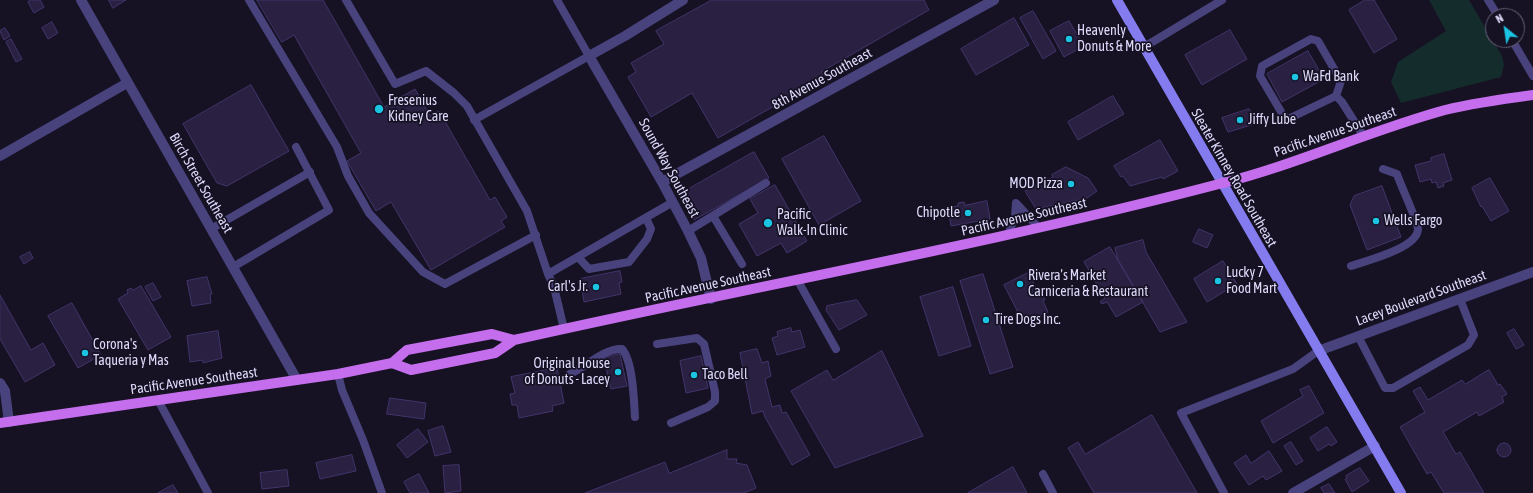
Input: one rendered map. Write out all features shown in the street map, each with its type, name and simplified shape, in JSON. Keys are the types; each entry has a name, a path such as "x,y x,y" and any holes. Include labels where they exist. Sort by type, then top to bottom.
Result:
{"main road":[{"name":"Pacific Avenue Southeast","path":"5,422 338,374 392,364 411,370 495,353 514,340 798,281 1008,235 1222,184 1296,161 1446,110 1485,102 1533,95"},
{"name":"Pacific Avenue Southeast","path":"392,364 407,350 492,334 514,340"}],"street":[{"name":"Birch Street Southeast","path":"81,0 297,380"},
{"path":"589,56 625,36 683,0"},
{"name":"8th Avenue Southeast","path":"662,182 994,0"},
{"name":"Sleater Kinney Road Southeast","path":"1117,0 1318,351 1375,446 1398,492"},
{"name":"Sound Way Southeast","path":"589,56 662,182 688,231 701,258 711,299"},
{"path":"0,156 127,83"},
{"name":"Lacey Boulevard Southeast","path":"1318,351 1533,272"},
{"path":"0,383 5,391 5,422"},
{"path":"1293,493 1375,446"}],"lane":[{"path":"249,0 338,147 348,176 369,213 423,272 445,284 536,235"},
{"path":"346,0 395,84 426,72 462,102 474,120 527,211 548,274 554,287 564,329"},
{"path":"474,120 589,56 557,0"},
{"path":"1144,47 1222,0"},
{"path":"1311,39 1318,41 1341,81 1336,96 1288,118 1283,115 1260,76 1262,66 1311,39"},
{"path":"1517,48 1533,76"},
{"path":"1336,96 1342,102 1364,137"},
{"path":"233,267 329,210 296,147"},
{"path":"1351,266 1402,248 1415,239 1418,229 1397,174 1383,169"},
{"path":"211,229 310,172"},
{"path":"688,231 766,183"},
{"path":"548,274 673,202"},
{"path":"1008,235 1015,216 1016,203 1039,228"},
{"path":"713,216 742,264"},
{"path":"578,257 589,269 629,262 648,239 651,229 646,218"},
{"path":"798,281 836,349"},
{"path":"1358,336 1385,388 1393,388 1468,345 1474,336 1460,298"},
{"path":"657,344 697,338 701,340 704,344 715,392 715,401 708,406 671,423"},
{"path":"570,374 610,351 622,349 627,358 635,417"},
{"path":"1224,493 1181,413 1294,369 1318,351"},
{"path":"338,374 342,390 363,440 382,493"},
{"path":"158,400 208,493"},
{"path":"1043,474 1053,493"}],"green space":[{"path":"1429,0 1469,0 1485,27 1485,48 1497,48 1502,56 1504,65 1501,77 1401,103 1391,82 1398,62 1446,31"}],"building":[{"path":"32,0 40,0 44,7 34,13 28,2"},
{"path":"109,0 126,0 113,8"},
{"path":"257,0 323,0 384,107 415,89 430,116 439,111 490,200 495,197 507,217 501,221 505,227 431,270 391,202 376,211 347,161 361,153 294,35 282,42"},
{"path":"712,0 924,0 929,10 821,72 825,77 718,138 692,93 651,117 628,77 636,72 631,63 664,44 656,31"},
{"path":"1365,0 1374,0 1397,39 1374,53 1349,10"},
{"path":"1033,11 1056,51 1043,59 1020,18"},
{"path":"1014,18 1029,45 976,75 961,49"},
{"path":"1069,21 1084,46 1064,57 1050,31"},
{"path":"52,22 58,33 48,39 42,28"},
{"path":"5,28 10,36 4,40 0,31"},
{"path":"1230,30 1247,59 1202,85 1185,55"},
{"path":"11,39 22,59 16,62 6,42"},
{"name":"WaFd Bank","path":"1308,51 1324,79 1282,102 1267,74"},
{"path":"251,85 289,151 227,186 217,183 183,124"},
{"path":"1113,96 1124,114 1078,140 1068,122"},
{"name":"Jiffy Lube","path":"1249,109 1258,123 1228,132 1222,118"},
{"path":"824,136 861,201 819,225 782,159"},
{"path":"1160,140 1178,171 1163,179 1162,177 1130,186 1123,176 1121,177 1114,166"},
{"path":"754,152 769,178 694,220 680,194"},
{"path":"1444,154 1452,180 1443,183 1444,186 1438,188 1436,182 1432,183 1431,179 1420,182 1415,165 1431,161 1431,158"},
{"path":"1066,167 1088,178 1097,191 1087,198 1036,209 1025,191 1048,178 1053,177 1052,175"},
{"path":"1490,178 1509,211 1491,221 1482,206 1481,207 1472,188"},
{"path":"775,185 807,241 787,253 781,243 757,256 739,224 758,213 750,199"},
{"name":"Wells Fargo","path":"1382,186 1401,237 1367,250 1350,205 1354,196"},
{"path":"987,201 990,219 951,226 948,208 958,206 958,203 964,202 965,205"},
{"path":"1199,229 1213,235 1207,248 1193,242"},
{"path":"1143,240 1146,252 1187,322 1160,332 1118,260 1115,248"},
{"path":"1110,247 1143,302 1116,317 1107,302 1102,304 1100,302 1105,298 1084,262"},
{"path":"30,252 33,258 24,264 20,257"},
{"path":"1223,261 1237,284 1207,302 1194,279"},
{"path":"620,271 622,282 619,283 621,294 584,302 580,279"},
{"path":"1028,273 1038,291 1040,290 1045,300 1043,301 1048,312 1024,324 1004,285"},
{"path":"983,274 1013,367 990,374 960,281"},
{"path":"207,277 212,294 210,294 211,303 192,306 187,281"},
{"path":"153,283 161,297 153,301 145,287"},
{"path":"141,286 171,337 148,350 118,299 128,293 127,290 131,288 133,290"},
{"path":"953,287 971,346 939,356 920,297"},
{"path":"0,295 31,350 43,343 55,365 25,382 0,339"},
{"path":"857,300 867,315 839,330 826,310 827,306"},
{"path":"72,303 101,355 78,368 48,316"},
{"path":"791,328 792,332 800,330 805,347 777,355 772,338 778,336 777,332"},
{"path":"1514,329 1524,345 1516,349 1507,333"},
{"path":"218,331 222,358 203,363 203,360 190,362 187,336"},
{"path":"757,349 762,363 768,361 771,376 765,379 772,407 780,405 782,413 786,412 810,455 792,465 763,411 752,414 740,353"},
{"path":"882,351 923,436 835,468 791,391 827,370 833,380"},
{"path":"620,354 627,386 611,389 604,358"},
{"name":"Taco Bell","path":"701,356 708,388 686,393 680,361"},
{"path":"557,368 564,403 552,406 553,411 519,418 517,405 512,405 510,394 515,393 511,377"},
{"path":"1489,370 1498,385 1500,384 1507,394 1502,397 1504,402 1479,416 1477,412 1443,432 1456,454 1460,452 1484,493 1444,493 1431,472 1427,474 1400,427 1425,412 1413,391 1420,387 1428,400 1462,380 1465,384"},
{"path":"1309,386 1324,413 1273,443 1261,421 1303,396 1300,390"},
{"path":"390,398 426,403 424,419 387,414"},
{"path":"1152,415 1197,493 1094,493 1068,448 1078,442 1085,454"},
{"path":"443,426 451,452 435,456 428,431"},
{"path":"1327,427 1337,442 1331,446 1329,444 1318,451 1310,438"},
{"path":"418,429 428,442 407,458 397,445"},
{"path":"1291,442 1303,461 1296,465 1284,446"},
{"path":"1501,443 1507,443 1511,447 1511,453 1507,457 1501,457 1497,453 1497,447"},
{"path":"727,450 727,459 737,459 736,463 747,465 756,488 744,493 585,493 665,462 669,473"},
{"path":"1269,451 1282,471 1266,480 1263,476 1249,485 1234,463 1246,455 1251,463"},
{"path":"352,455 356,471 320,479 316,463"},
{"path":"459,465 461,491 445,493 443,466"},
{"path":"1013,467 1027,493 968,493"},
{"path":"1360,468 1369,481 1352,492 1345,479 1347,478 1346,476"},
{"path":"287,470 289,486 262,489 260,473"},
{"path":"419,474 429,493 410,493 404,482"},
{"path":"1329,484 1335,493 1324,493 1321,488"},
{"path":"173,485 178,493 158,493"}],"place":[{"name":"Heavenly Donuts & More","path":"1069,39"},
{"name":"WaFd Bank","path":"1295,77"},
{"name":"Fresenius Kidney Care","path":"379,109"},
{"name":"Jiffy Lube","path":"1240,120"},
{"name":"MOD Pizza","path":"1071,184"},
{"name":"Chipotle","path":"968,213"},
{"name":"Wells Fargo","path":"1376,221"},
{"name":"Pacific Walk-In Clinic","path":"768,223"},
{"name":"Lucky 7 Food Mart","path":"1218,281"},
{"name":"Rivera’s Market Carniceria & Restaurant","path":"1020,284"},
{"name":"Carl's Jr.","path":"596,287"},
{"name":"Tire Dogs Inc.","path":"986,320"},
{"name":"Corona's Taqueria y Mas","path":"85,353"},
{"name":"Original House of Donuts - Lacey","path":"618,372"},
{"name":"Taco Bell","path":"694,375"}]}
